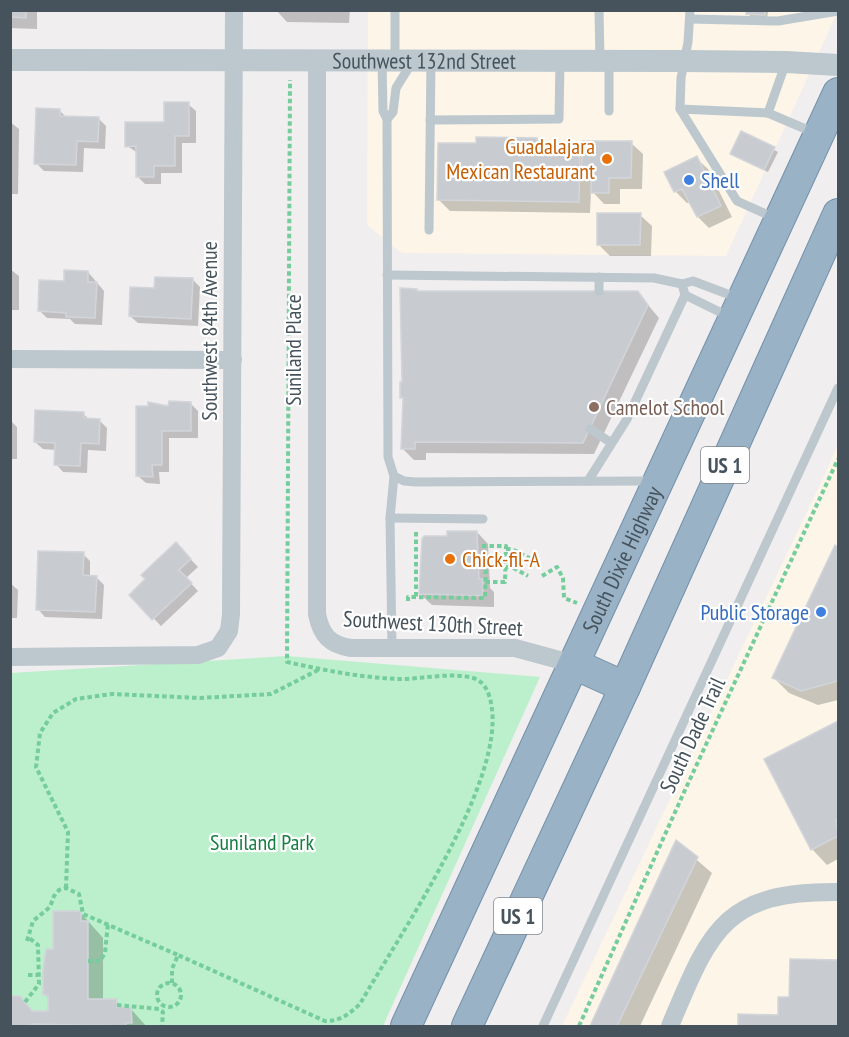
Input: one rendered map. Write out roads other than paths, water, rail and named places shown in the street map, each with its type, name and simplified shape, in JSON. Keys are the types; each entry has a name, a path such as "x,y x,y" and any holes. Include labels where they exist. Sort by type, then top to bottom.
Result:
{"highway":[{"name":"South Dixie Highway","path":"406,1026 838,93"},
{"name":"US 1","path":"467,1026 625,687 838,214"},
{"path":"574,664 625,687"}],"street":[{"name":"Southwest 84th Avenue","path":"10,657 198,655 218,648 229,632 231,614 234,10"},
{"name":"Southwest 132nd Street","path":"10,60 683,61 838,65"},
{"name":"Suniland Place","path":"317,60 317,614 326,638"},
{"path":"10,358 233,360"},
{"name":"Southwest 130th Street","path":"326,638 345,647 515,648 574,664"},
{"path":"670,1026 694,970 712,936 731,917 755,903 783,895 838,892"}],"lane":[{"path":"395,10 405,61 430,120 429,230"},
{"path":"599,10 609,111"},
{"path":"768,10 778,21"},
{"path":"780,220 737,201 680,109 683,61 688,42 690,15 778,21 838,11"},
{"path":"392,647 390,518 394,476 388,457 387,119 383,111 405,61"},
{"path":"387,119 393,112 396,88 405,61"},
{"path":"430,120 560,119 560,61"},
{"path":"768,113 786,62"},
{"path":"680,109 768,113 819,135"},
{"path":"387,275 599,277 662,279 682,284 693,280 739,309"},
{"path":"599,277 599,291"},
{"path":"588,481 610,442 627,419 685,295 682,284"},
{"path":"685,295 739,309"},
{"path":"543,1026 838,388"},
{"path":"590,429 610,442"},
{"path":"394,476 409,482 659,481"},
{"path":"390,518 483,519"}],"place":[{"name":"Guadalajara Mexican Restaurant","path":"607,159"},
{"name":"Shell","path":"689,180"},
{"name":"Camelot School","path":"594,407"},
{"name":"Chick-fil-A","path":"450,559"},
{"name":"Public Storage","path":"821,612"}],"park label":[{"name":"Suniland Park","path":"262,842"}]}
